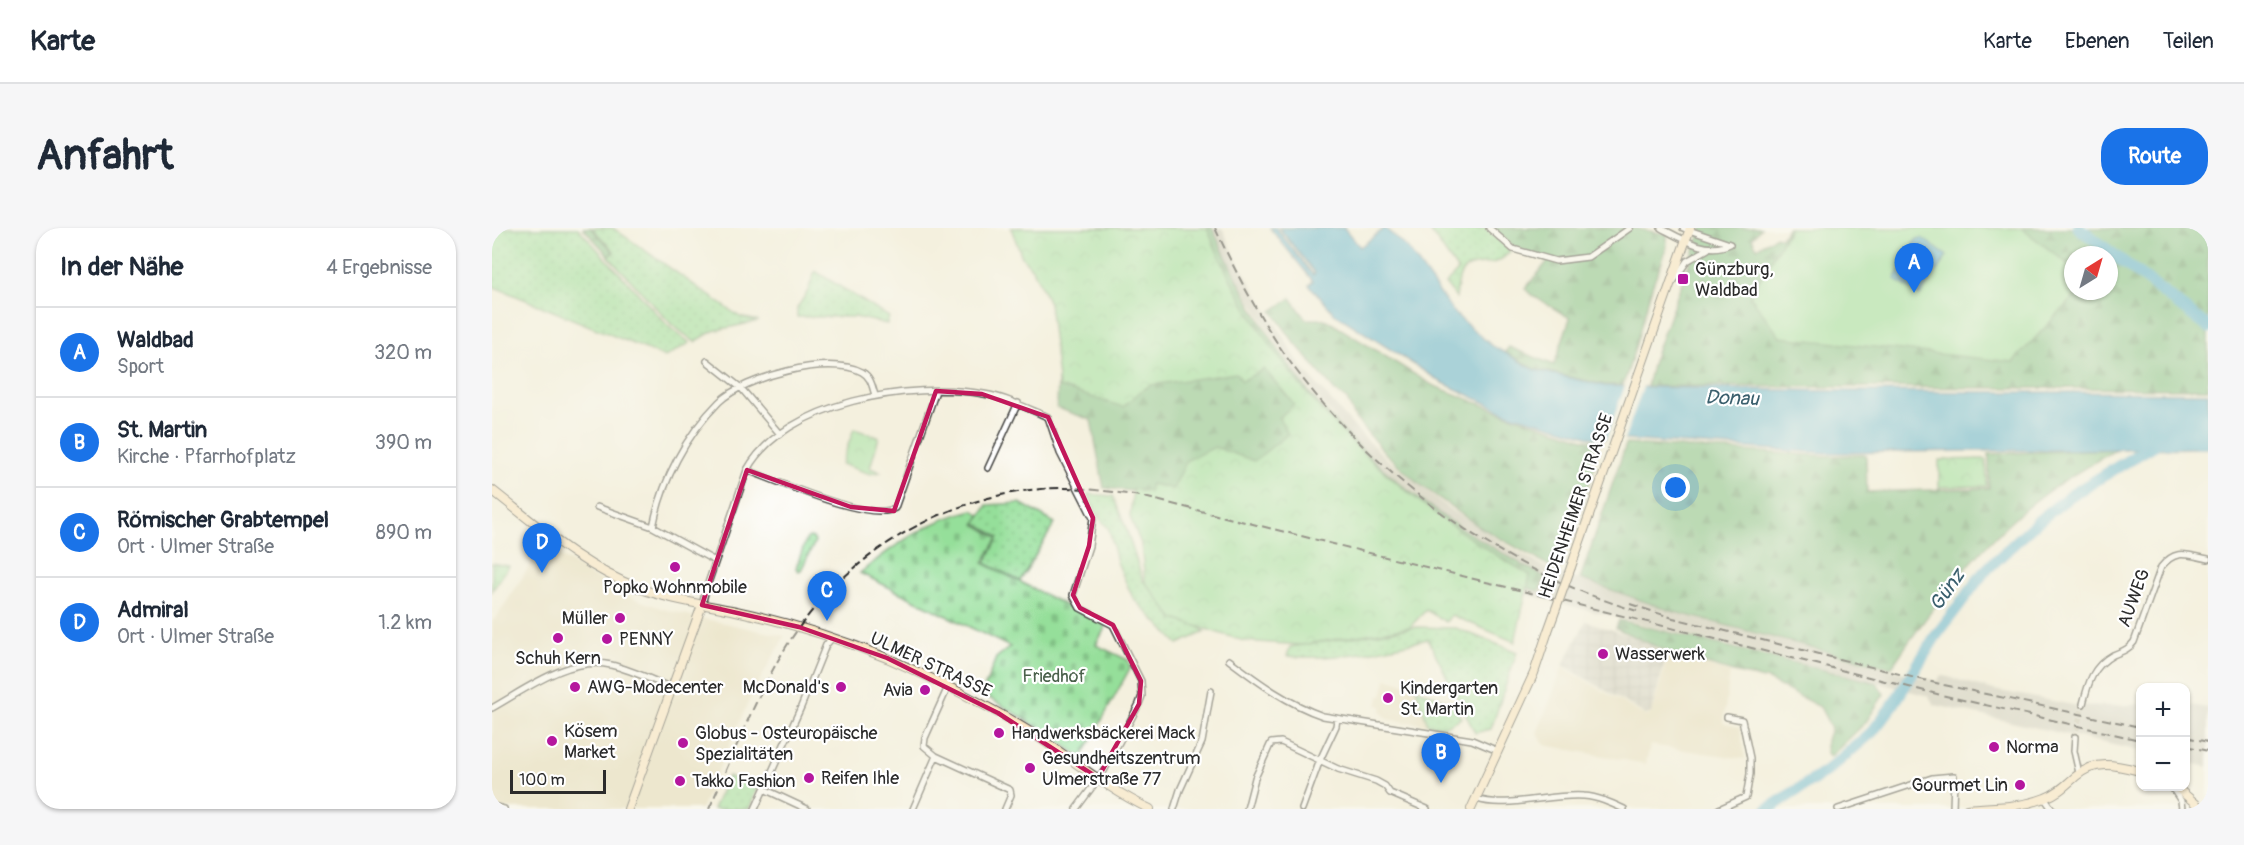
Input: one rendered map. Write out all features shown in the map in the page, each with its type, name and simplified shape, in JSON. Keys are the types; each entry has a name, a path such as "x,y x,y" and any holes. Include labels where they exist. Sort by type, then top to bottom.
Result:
{"main road":[{"name":"HEIDENHEIMER STRASSE","path":"1471,809 1534,673 1686,239 1687,229"},
{"name":"ULMER STRASSE","path":"492,490 581,557 621,580 662,596 799,627 887,658 948,687 1033,734 1098,778 1150,809"},
{"path":"628,809 702,605"},
{"path":"1968,809 2023,804 2045,799 2079,773 2095,765 2104,764 2136,770"},
{"path":"2179,791 2198,808"}],"street":[{"path":"1489,228 1513,249 1556,261 1588,257 1630,228"},
{"path":"1661,228 1708,249"},
{"path":"1669,288 1687,261 1708,249 1721,248 1730,244 1687,229"},
{"path":"707,361 741,388 779,432"},
{"path":"653,527 669,475 689,439 721,400 741,388 772,375 807,368 841,366 863,373 869,378 875,395"},
{"path":"702,605 747,470 753,458 779,432 832,408 875,395 911,391 982,394 1018,403 1048,417 1060,453 1093,518 1089,546 1072,595 1080,608 1113,626 1141,681 1142,696 1115,754 1076,809"},
{"path":"747,470 851,507 890,512 895,508 936,391"},
{"path":"988,468 1018,403"},
{"path":"597,507 653,527 715,561"},
{"name":"AUWEG","path":"2083,704 2089,680 2101,663 2127,649 2134,642 2160,567 2167,559 2179,554 2208,559"},
{"path":"755,809 826,645 832,638"},
{"path":"1229,660 1274,692 1300,707 1323,716 1472,740 1498,751"},
{"path":"492,708 568,667 588,663 611,665 672,688"},
{"path":"948,687 924,741 927,749 936,756 1010,790 1011,795 1005,809"},
{"path":"1174,809 1202,742 1211,691"},
{"path":"1719,809 1746,797 1750,774 1749,745 1742,720 1726,717"},
{"path":"1302,809 1320,760 1336,726 1336,719"},
{"path":"2075,736 2074,751 2079,773"},
{"path":"1247,809 1259,768 1270,743 1281,742 1348,773 1376,781 1385,786 1390,793 1426,809"},
{"path":"913,809 936,756"},
{"path":"1838,809 1932,778 1954,776 1953,809"},
{"path":"764,789 807,809"},
{"path":"2176,791 2182,809"},
{"path":"1477,799 1483,802 1517,802 1582,796 1601,799 1624,809"},
{"path":"2045,799 2052,809"},
{"path":"492,806 504,809"}],"highlighted area":[{"path":"936,391 982,394 1048,417 1093,518 1089,546 1073,595 1080,608 1113,625 1141,681 1139,704 1098,778 998,713 887,658 799,627 702,605 747,470 851,507 894,511"}],"shaded area":[{"path":"1212,228 1222,228 1238,262 1301,366 1357,430 1387,459 1447,507 1548,569 1673,613 1937,681 1941,675 1994,690 2073,705 2136,704 2136,750 1935,705 1928,696 1876,682 1206,515 1208,509 1538,591 1545,577 1442,515 1381,466 1350,436 1294,371 1230,267"},
{"path":"543,545 588,574 633,598 663,609 785,636 753,692 701,809 492,809 492,621"},
{"path":"1586,621 1639,639 1667,654 1651,713 1646,715 1563,665"},
{"path":"1669,654 1730,673 1723,723 1740,727 1745,759 1650,745 1646,764 1545,745 1537,733 1563,667 1647,717 1651,713"},
{"path":"1387,678 1416,688 1428,725 1387,719 1381,711 1382,706 1377,705"},
{"path":"2190,705 2208,708 2208,767 2190,763"}],"green space":[{"path":"492,228 578,228 669,327 690,343 665,357 492,286"},
{"path":"583,228 591,228 614,252 609,256"},
{"path":"592,228 613,228 740,317 759,321 713,331 695,342 671,324 609,257 614,251"},
{"path":"1011,228 1207,228 1232,283 1263,335 1299,383 1339,428 1429,509 1479,544 1530,575 1515,642 1451,615 1446,622 1426,610 1410,627 1301,645 1244,641 1174,619 1145,582 1141,544 1130,517 1133,489 1149,492 1151,484 1173,489 1187,460 1215,447 1254,461 1288,434 1279,418 1294,404 1264,369 1242,381 1236,373 1151,385 1123,407 1059,387 1049,303 1033,270 1022,257"},
{"path":"1018,228 1212,228 1239,283 1270,337 1308,391 1343,431 1382,468 1423,501 1455,524 1545,577 1539,591 1141,492 1104,488 1091,420 1057,408 1060,313"},
{"path":"1428,228 1485,228 1510,251 1498,261 1473,265 1463,271 1458,281 1456,298 1445,284 1458,271"},
{"path":"1493,228 1632,228 1667,234 1664,254 1623,385 1605,385 1535,369 1505,352 1509,347 1554,365 1570,318 1525,289 1548,261 1513,246"},
{"path":"1702,228 1761,228 1752,238 1757,248 1776,236 1781,238 1787,228 1790,228 1750,296 2013,362 2071,300 2118,300 2118,246 2064,246 2064,261 2021,228 2208,228 2208,389 1647,386 1653,361"},
{"path":"1790,228 2021,228 2064,261 2064,300 2071,300 2013,362 1780,337 1750,296"},
{"path":"815,271 889,317 887,324 855,317 797,317 797,308 808,291"},
{"path":"1291,298 1306,319 1325,319 1432,385 1506,414 1584,439 1598,441 1589,464 1595,466 1558,571 1478,526 1418,483 1386,454 1355,418 1347,399 1335,391 1294,342 1272,311"},
{"path":"854,429 879,437 870,468 881,472 870,474 841,464"},
{"path":"1626,444 1826,456 1866,455 1867,492 1989,488 1989,454 2117,449 2046,493 2005,527 1952,584 1891,668 1674,612 1580,579"},
{"path":"1986,459 1987,486 1939,487 1939,460"},
{"path":"1088,494 1113,496 1143,581 1205,632 1178,644 1133,598 1117,562 1109,529 1096,514"},
{"path":"1020,503 1055,523 1020,581 985,563 999,537 976,523 987,505"},
{"name":"Friedhof","path":"973,510 980,515 975,524 998,538 983,563 1106,626 1096,645 1128,660 1130,668 1082,757 1022,717 982,694 996,658 1010,647 860,573 927,527"},
{"path":"809,537 815,542 801,570 798,571 796,568"},
{"path":"492,563 509,566 492,591"},
{"path":"1619,620 1877,683 1884,694 1866,722 1830,757 1826,747 1831,728 1820,707 1768,680 1670,653 1616,628"},
{"path":"1416,627 1456,628 1517,652 1491,729 1475,733 1428,639 1376,651 1341,656 1287,656 1290,647"},
{"path":"1416,688 1454,704 1461,718 1445,726 1428,725"},
{"path":"728,776 757,789 749,809 713,809"}],"water":[{"name":"Donau","path":"1270,228 1276,228 1313,275 1315,273 1279,228 1344,228 1360,247 1385,228 1408,249 1454,313 1491,345 1535,370 1605,386 1836,391 2208,393 2208,448 1826,453 1594,438 1507,413 1441,382 1335,314 1309,285 1313,281"},
{"path":"1922,238 1947,256 1920,296 1895,279 1911,254 1916,256 1918,254 1913,244 1917,239"}],"pier":[{"path":"1626,383 1644,384 1623,443 1605,442"}],"waterway":[{"path":"2079,228 2208,327"},
{"name":"Günz","path":"1768,809 1827,771 1872,732 1893,705 1935,637 1984,572 2037,522 2070,496 2162,440"}],"tunnel":[{"path":"2075,737 2083,704"}],"railway":[{"path":"1215,228 1252,301 1284,354 1329,411 1366,449 1405,484 1448,517 1492,546 1539,572 1587,594 1637,611"},
{"path":"709,809 751,713 780,657 802,623 828,593 858,565 890,542 925,522 963,506 1001,495 1053,488 1140,496 1937,694 2136,739"},
{"path":"1630,604 1673,618 1944,685 2136,726"},
{"path":"2190,738 2208,742"},
{"path":"2190,747 2208,751"}],"place":[{"name":"Günzburg, Waldbad","path":"1683,279"},
{"name":"Waldbad","path":"1914,293"},
{"name":"Popko Wohnmobile","path":"675,567"},
{"name":"Admiral","path":"542,573"},
{"name":"Müller","path":"620,618"},
{"name":"Römischer Grabtempel","path":"827,621"},
{"name":"Schuh Kern","path":"558,638"},
{"name":"PENNY","path":"607,639"},
{"name":"Wasserwerk","path":"1603,654"},
{"name":"AWG-Modecenter","path":"575,687"},
{"name":"McDonald's","path":"841,687"},
{"name":"Avia","path":"925,690"},
{"name":"Kindergarten St. Martin","path":"1388,698"},
{"name":"Handwerksbäckerei Mack","path":"999,733"},
{"name":"Kösem Market","path":"552,741"},
{"name":"Globus - Osteuropäische Spezialitäten","path":"683,743"},
{"name":"Norma","path":"1994,747"},
{"name":"Gesundheitszentrum Ulmerstraße 77","path":"1030,768"},
{"name":"Reifen Ihle","path":"809,778"},
{"name":"Takko Fashion","path":"680,781"},
{"name":"St. Martin","path":"1441,783"},
{"name":"Gourmet Lin","path":"2020,785"}]}
